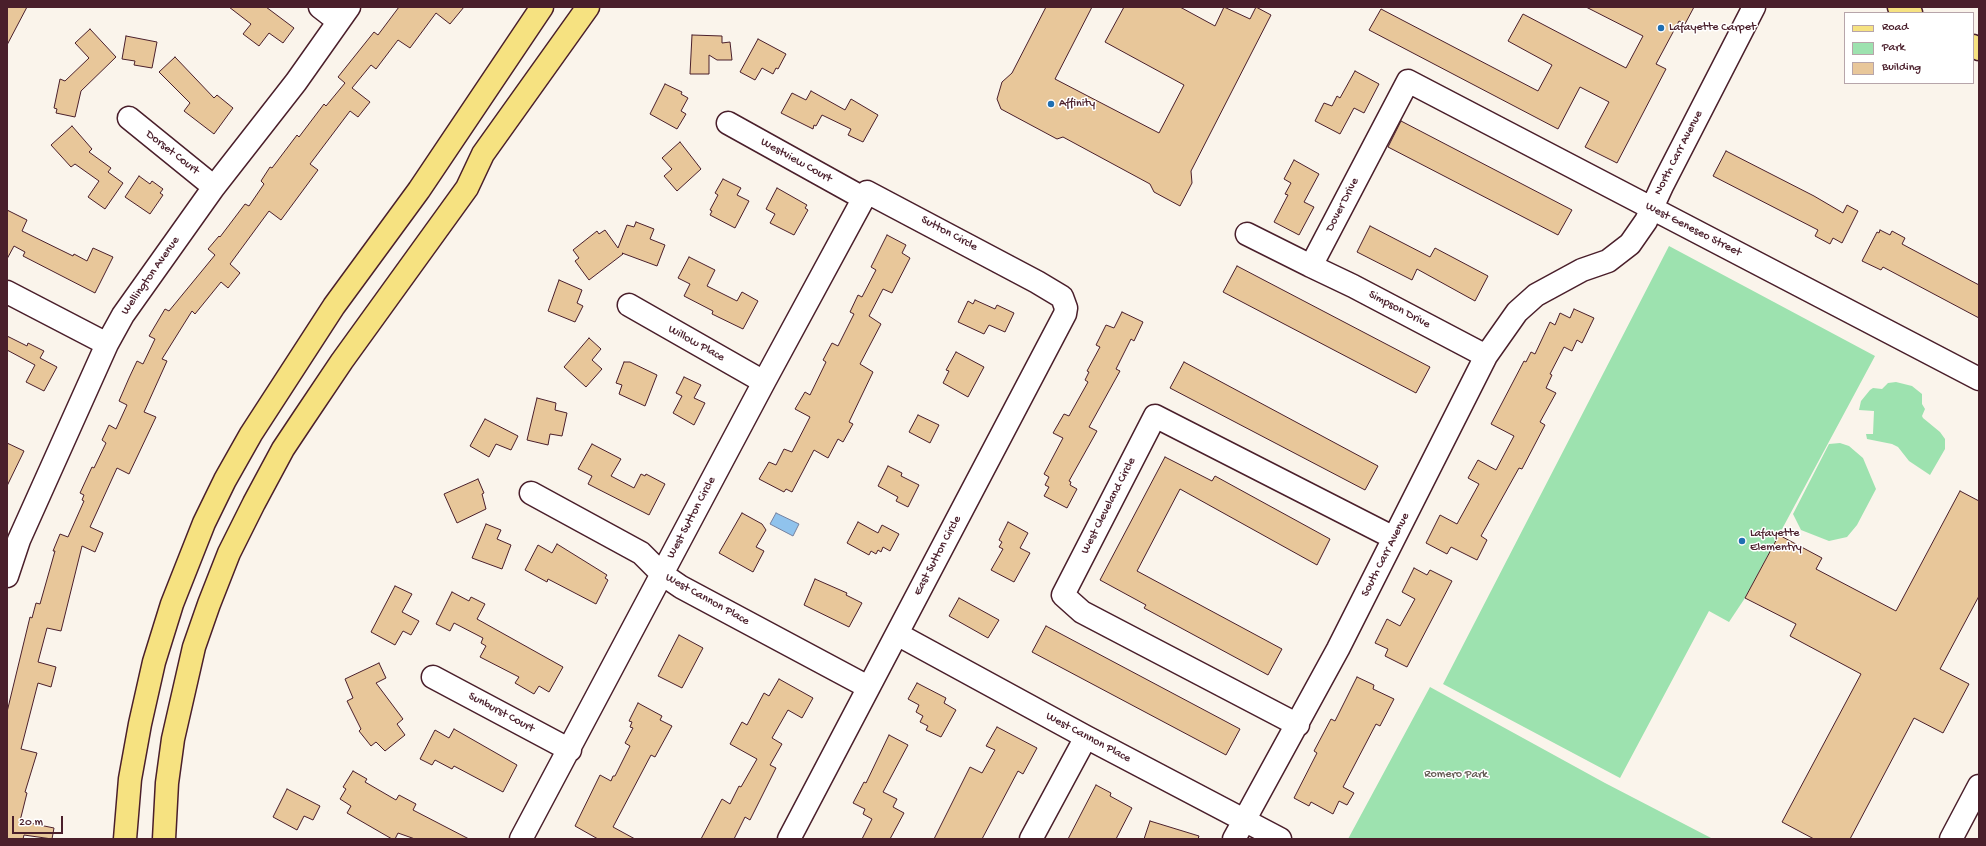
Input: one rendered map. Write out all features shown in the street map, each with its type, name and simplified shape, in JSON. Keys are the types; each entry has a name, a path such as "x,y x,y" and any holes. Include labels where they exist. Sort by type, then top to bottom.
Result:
{"main road":[{"path":"125,839 130,779 140,724 154,662 172,604 204,523 225,480 251,434 334,306 419,190 542,7"},
{"path":"164,839 167,783 173,740 193,654 212,597 229,554 254,503 283,449 307,412 467,188 483,154 588,7"},
{"path":"1900,7 1909,12"}],"street":[{"path":"320,7 344,14"},
{"name":"North Carr Avenue","path":"1536,295 1582,270 1608,261 1630,244 1646,221 1754,7"},
{"name":"Wellington Avenue","path":"7,576 13,537 107,344 123,315 214,187 296,82 344,14"},
{"name":"West Geneseo Street","path":"1408,81 1979,380"},
{"name":"Dover Drive","path":"1312,266 1408,81"},
{"name":"Dorset Court","path":"129,118 214,187"},
{"name":"Westview Court","path":"728,123 863,198"},
{"name":"Sutton Circle","path":"863,198 867,192 1037,282"},
{"name":"West Sutton Circle","path":"521,839 570,750 662,574 863,198"},
{"path":"1246,234 1312,266"},
{"name":"Simpson Drive","path":"1312,266 1486,356"},
{"name":"East Sutton Circle","path":"789,839 1065,314 1066,308 1062,297 1037,282"},
{"path":"7,292 107,344"},
{"name":"South Carr Avenue","path":"1239,830 1298,725 1486,356 1517,312 1536,295"},
{"name":"Willow Place","path":"629,305 764,382"},
{"name":"West Cleveland Circle","path":"1298,725 1082,612 1062,595 1082,556 1155,416 1394,538"},
{"name":"West Cannon Place","path":"531,493 641,553 662,574 680,587 868,687"},
{"name":"West Cannon Place","path":"897,634 1086,738 1239,830 1280,839"},
{"name":"Sunburst Court","path":"433,677 570,750"},
{"path":"1031,839 1086,738"},
{"path":"1951,839 1979,786"}],"green space":[{"path":"1669,246 1875,356 1745,598 1729,622 1709,611 1620,778 1443,684"},
{"path":"1896,382 1912,386 1922,394 1922,404 1925,409 1922,416 1923,418 1940,432 1945,439 1945,449 1930,475 1909,461 1898,447 1892,444 1867,439 1866,434 1873,434 1874,411 1859,410 1861,401 1873,388 1882,389 1888,383"},
{"path":"1840,443 1849,446 1863,458 1876,489 1857,525 1847,537 1829,541 1801,530 1793,514 1829,444"},
{"name":"Romero Park","path":"1430,687 1605,783 1713,839 1348,839"}],"water":[{"path":"776,513 799,524 793,536 770,524"}],"building":[{"path":"7,7 27,7 7,45"},
{"path":"229,7 266,7 294,28 283,43 269,33 259,46 243,34 251,24"},
{"path":"399,7 464,7 450,24 436,13 410,48 398,40 376,69 371,65 352,88 370,102 358,117 350,111 310,164 318,170 281,220 269,211 230,264 240,273 228,288 221,282 195,314 192,311 162,359 167,361 144,412 156,417 129,474 117,468 90,527 103,533 95,552 82,546 61,631 47,628 38,662 56,667 51,687 38,683 21,749 37,753 25,792 27,793 20,821 54,828 52,839 24,835 23,839 7,839 7,712 30,617 32,618 36,603 40,604 55,551 53,551 60,534 68,537 84,501 82,500 84,495 80,493 92,467 94,468 106,443 102,440 109,425 116,429 127,405 119,401 137,361 143,364 155,339 149,336 165,309 169,311 215,255 208,249 219,236 220,237 245,204 249,206 264,184 261,181 270,167 272,168 297,135 299,137 324,104 326,106 345,83 338,77 374,32 378,35"},
{"name":"Affinity","path":"1046,7 1092,7 1055,79 1159,133 1184,85 1105,42 1124,7 1180,7 1215,26 1224,7 1250,19 1256,7 1271,15 1191,171 1192,183 1180,206 1154,192 1150,184 1063,137 1057,139 1001,109 997,99 1002,82 1012,73"},
{"path":"1586,7 1694,7 1685,24 1679,21 1656,64 1666,69 1617,163 1585,147 1609,102 1580,87 1558,129 1369,30 1381,9 1538,91 1552,65 1508,41 1523,14 1626,68 1643,36"},
{"path":"90,29 116,57 81,91 75,117 56,113 57,109 54,108 60,79 65,81 89,58 75,43"},
{"path":"692,35 722,36 722,43 730,42 732,60 717,60 709,55 709,74 690,74"},
{"path":"126,36 157,42 152,68 134,65 135,61 122,59"},
{"path":"758,39 786,54 778,69 776,68 773,74 762,68 755,80 740,72"},
{"path":"175,57 214,98 217,95 233,108 214,134 184,111 190,103 159,72"},
{"path":"1355,71 1379,84 1364,113 1354,108 1340,134 1315,121 1324,103 1332,106 1337,96 1340,98"},
{"path":"665,84 682,92 681,94 688,98 681,111 686,114 677,129 650,114"},
{"path":"811,91 845,110 851,99 878,115 863,142 848,135 851,129 822,115 816,126 814,125 813,129 781,113 792,93 806,100"},
{"path":"1401,121 1572,210 1558,235 1388,147"},
{"path":"72,126 92,149 89,152 111,168 108,172 123,183 105,209 88,197 99,181 75,164 71,167 51,145"},
{"path":"680,142 701,169 677,191 664,176 672,169 662,158"},
{"path":"1726,151 1814,196 1843,213 1847,205 1858,211 1842,243 1833,238 1830,244 1815,236 1818,230 1713,176"},
{"path":"1294,160 1319,174 1304,202 1314,207 1299,235 1274,222 1288,195 1285,194 1291,183 1284,179"},
{"path":"139,176 150,184 152,181 163,189 160,193 163,195 150,214 125,197"},
{"path":"723,179 741,188 737,195 749,201 735,228 710,215 712,211 710,210 718,195 715,193"},
{"path":"777,188 807,205 805,208 808,210 794,235 770,223 775,214 766,209"},
{"path":"7,210 27,220 22,231 73,256 74,254 87,261 93,248 113,257 95,293 23,256 25,252 14,246 7,259"},
{"path":"636,222 654,229 650,239 665,245 657,266 622,253 623,254 589,280 575,261 579,258 573,250 597,231 599,234 605,230 618,248 627,225 634,227"},
{"path":"1370,226 1430,257 1435,248 1488,276 1475,301 1417,269 1412,280 1357,252"},
{"path":"1880,230 1890,235 1892,231 1905,238 1902,244 1979,285 1979,318 1883,267 1881,270 1862,261 1877,232 1879,233"},
{"path":"887,235 906,245 902,253 910,258 892,293 883,289 869,316 881,324 860,364 873,372 849,422 853,424 843,442 838,439 828,458 814,450 792,492 786,489 784,492 759,479 769,462 776,465 784,449 792,452 810,417 795,409 805,392 810,395 826,362 823,360 832,343 838,346 854,314 850,312 858,295 862,297 876,270 871,267"},
{"path":"689,257 715,270 707,286 737,301 742,292 758,301 743,329 712,314 713,311 684,296 690,284 678,278"},
{"path":"1237,266 1430,367 1416,393 1223,292"},
{"path":"559,280 582,290 577,303 583,306 575,322 548,311"},
{"path":"975,300 995,309 997,305 1014,313 1005,332 989,325 984,334 958,322 968,301 973,304"},
{"path":"1574,309 1594,318 1582,343 1577,340 1572,351 1564,347 1550,374 1552,375 1546,388 1556,393 1540,422 1545,425 1522,469 1519,468 1481,536 1487,540 1477,560 1451,547 1447,554 1426,543 1440,515 1457,524 1479,484 1468,478 1478,460 1496,470 1514,436 1491,424 1524,361 1526,362 1531,352 1535,354 1550,322 1555,325 1560,313 1570,318"},
{"path":"1122,312 1143,322 1134,341 1131,339 1116,369 1120,371 1089,427 1097,431 1069,481 1071,482 1070,485 1077,489 1067,508 1044,496 1049,487 1045,485 1049,477 1044,474 1063,438 1053,433 1064,414 1069,416 1088,382 1085,380 1089,372 1087,371 1100,347 1096,345 1106,325 1114,328"},
{"path":"7,336 27,346 28,343 44,351 40,358 57,367 44,391 26,382 35,365 7,350"},
{"path":"589,338 601,349 592,360 602,369 586,387 564,367"},
{"path":"956,352 984,367 968,397 943,383 949,371 946,370"},
{"path":"624,362 630,362 657,375 645,406 619,394 622,385 616,383"},
{"path":"1184,362 1378,466 1365,490 1170,388"},
{"path":"684,377 701,385 694,398 705,403 694,425 673,413 682,396 676,393"},
{"path":"537,398 556,403 555,410 567,413 562,436 550,434 548,445 527,440"},
{"path":"918,415 939,425 930,443 909,432"},
{"path":"485,419 518,436 511,450 496,444 489,457 470,446"},
{"path":"7,443 24,451 7,486"},
{"path":"592,444 621,459 611,476 634,488 641,474 645,476 646,474 665,484 649,515 588,484 592,476 578,469"},
{"path":"1165,457 1212,481 1215,476 1330,539 1317,565 1180,489 1137,571 1282,649 1268,675 1144,608 1146,605 1100,580"},
{"path":"888,466 902,473 901,476 919,485 908,507 896,501 898,497 878,486"},
{"path":"478,479 484,493 482,494 486,509 457,523 444,494"},
{"path":"1960,491 1979,501 1979,596 1940,669 1969,684 1943,733 1914,718 1850,839 1814,839 1782,822 1861,674 1790,636 1796,624 1745,598 1779,535 1822,558 1816,569 1896,611"},
{"path":"742,513 762,524 766,530 756,547 764,551 753,572 719,553"},
{"path":"858,522 878,533 882,525 899,534 890,551 883,547 881,552 878,550 876,554 871,551 869,555 847,543"},
{"path":"1008,522 1028,533 1020,548 1030,553 1014,582 991,570 1003,549 999,547 1002,542 999,540"},
{"path":"486,524 501,530 497,539 511,545 502,569 472,558"},
{"path":"557,544 607,575 605,578 608,580 596,604 548,579 547,582 525,570 538,545 552,553"},
{"path":"1414,568 1427,575 1430,570 1452,581 1407,667 1385,656 1388,649 1375,643 1387,619 1400,626 1415,599 1402,592"},
{"path":"815,579 847,593 846,595 862,603 849,627 804,605"},
{"path":"395,586 412,594 402,612 419,621 411,635 403,631 395,645 371,632"},
{"path":"452,592 469,601 471,597 485,604 477,619 563,667 549,692 539,686 534,694 515,683 519,677 480,657 486,646 481,643 483,638 454,623 450,631 436,624"},
{"path":"959,598 999,620 988,638 949,616"},
{"path":"1046,626 1240,729 1226,755 1032,652"},
{"path":"679,635 703,648 682,688 658,676"},
{"path":"379,663 386,678 376,683 403,719 397,724 405,735 385,751 376,742 371,746 359,731 361,729 347,701 353,698 345,679"},
{"path":"1357,677 1374,685 1373,689 1394,699 1380,726 1376,724 1343,787 1354,793 1347,805 1339,801 1333,814 1311,802 1309,806 1294,798 1317,753 1314,751 1331,719 1335,721"},
{"path":"779,679 813,698 802,718 788,710 772,738 782,744 770,765 776,768 750,820 745,817 734,839 701,839 722,799 730,804 739,786 741,787 757,759 730,744 742,722 747,725 764,693 769,696"},
{"path":"917,683 946,698 944,703 956,710 941,737 926,730 928,726 920,722 923,716 916,712 919,705 908,699"},
{"path":"638,703 662,716 660,720 672,726 655,757 651,755 613,827 635,839 598,839 575,826 600,775 611,781 613,776 615,776 630,746 625,743 633,728 630,727 632,722 629,721"},
{"path":"997,727 1037,748 1023,774 1018,771 982,839 934,839 970,767 982,773 995,750 986,746"},
{"path":"454,729 517,765 503,792 454,766 452,769 435,760 432,765 420,759 435,730 449,738"},
{"path":"889,735 908,745 883,792 897,799 893,807 904,813 890,839 862,839 872,819 863,814 865,809 853,803 864,782 866,783"},
{"path":"353,771 367,779 365,782 396,800 399,795 416,804 413,810 469,839 415,839 398,833 395,839 392,839 347,813 351,806 340,799 346,789 343,787"},
{"path":"1096,785 1111,793 1110,796 1132,808 1116,839 1068,839"},
{"path":"287,789 320,806 313,820 304,816 297,830 273,817"},
{"path":"1150,821 1199,836 1198,839 1144,839"}],"place":[{"name":"Lafayette Carpet","path":"1661,28"},
{"name":"Affinity","path":"1051,104"},
{"name":"Lafayette Elementry","path":"1742,541"}]}
